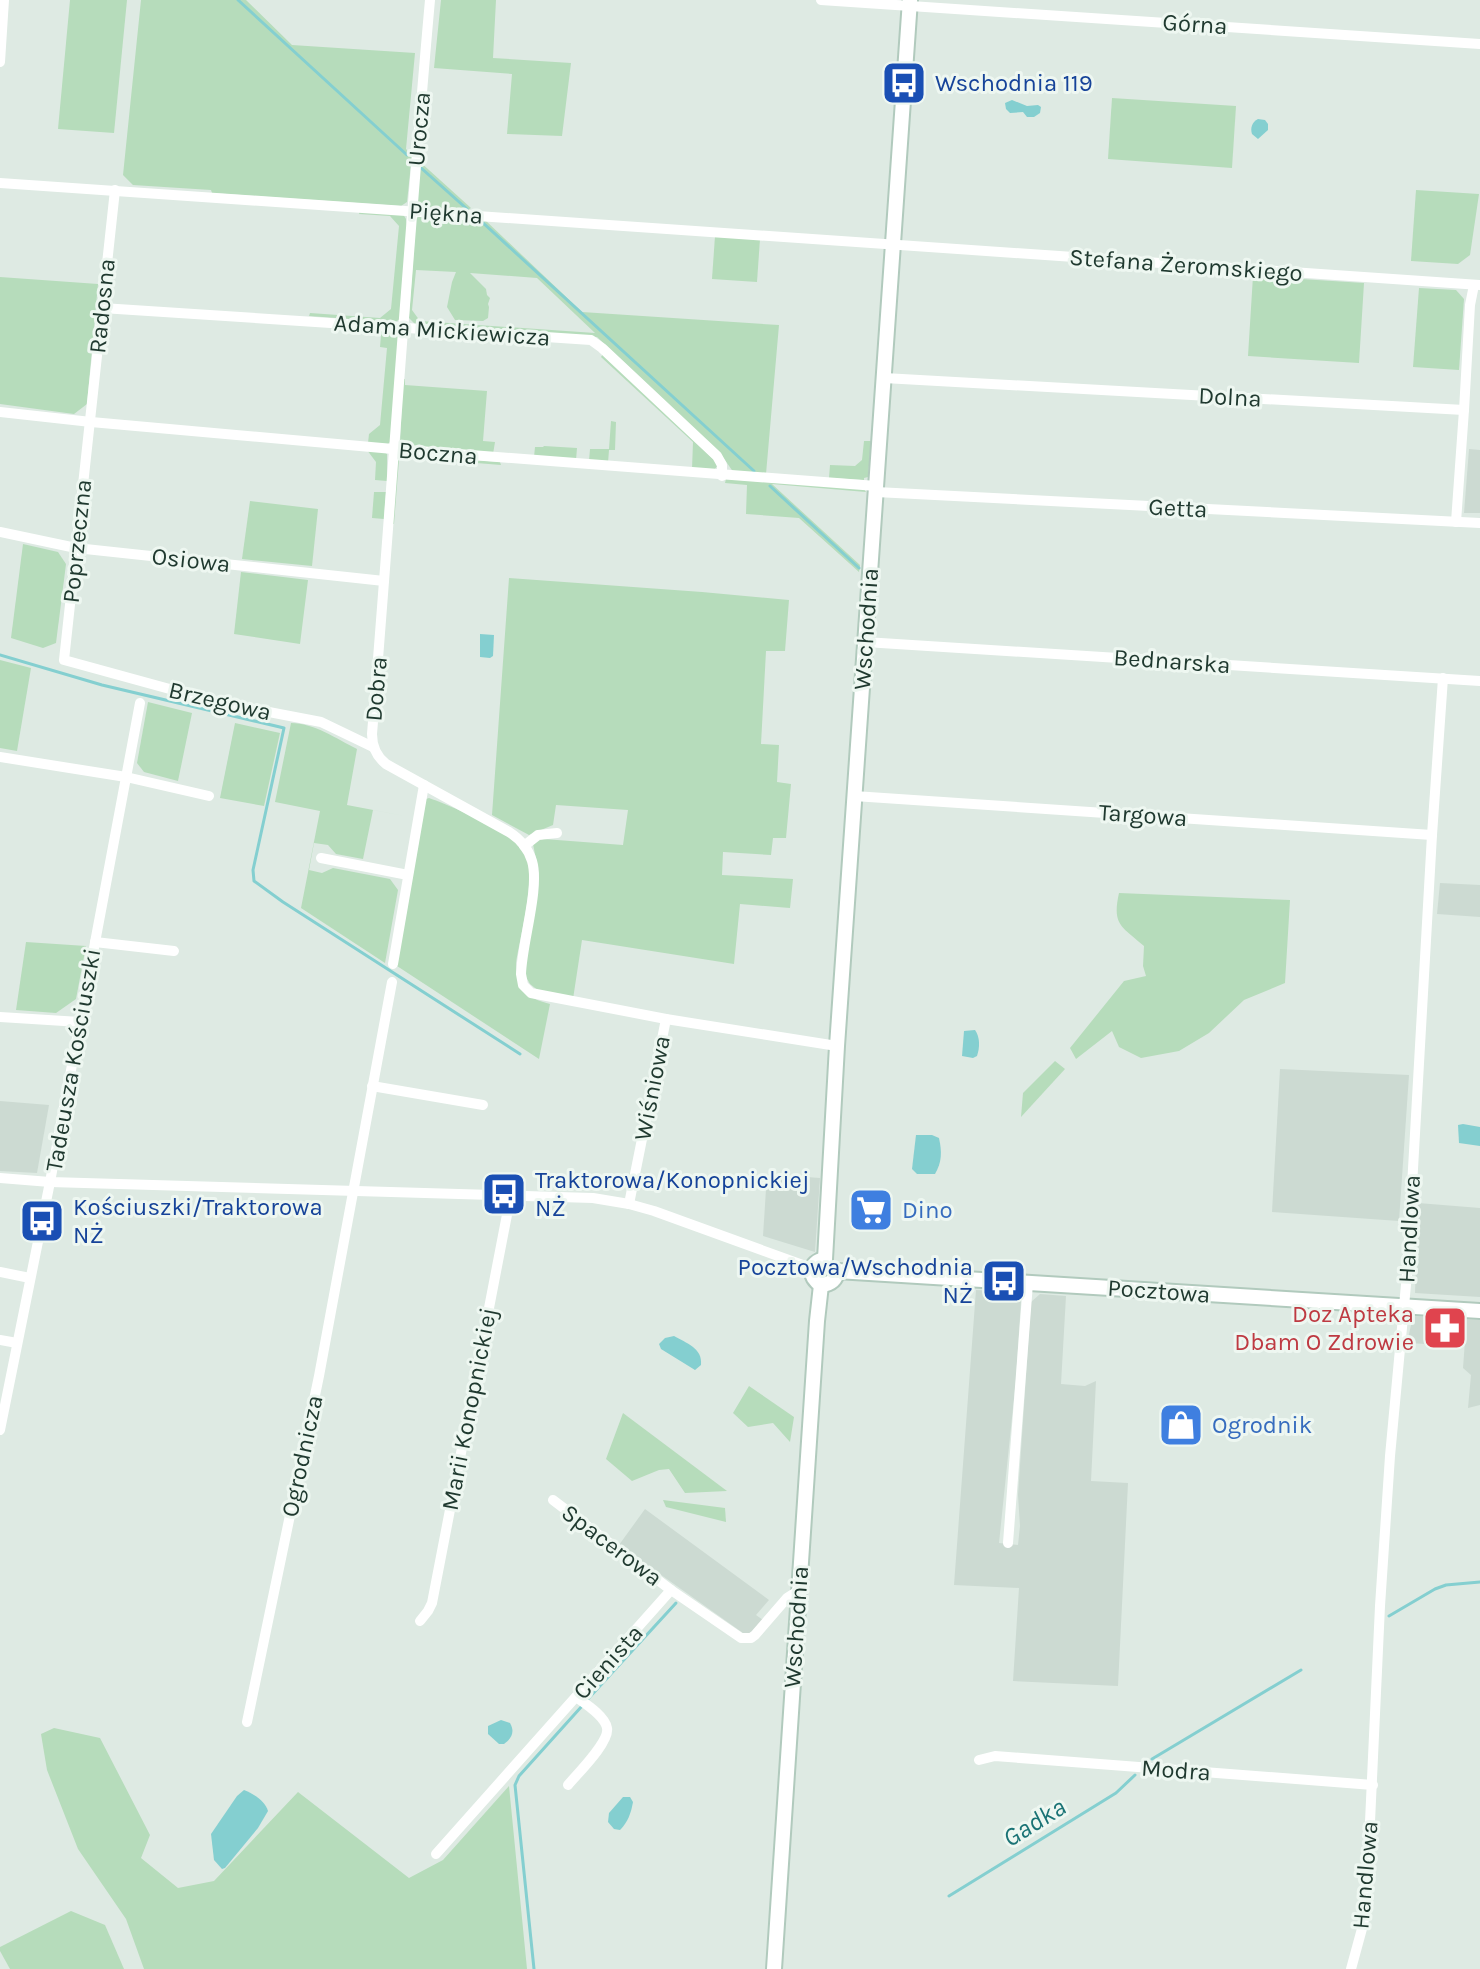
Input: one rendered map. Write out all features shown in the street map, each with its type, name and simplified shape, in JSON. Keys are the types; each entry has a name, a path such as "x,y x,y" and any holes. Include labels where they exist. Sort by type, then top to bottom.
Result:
{"street":[{"path":"0,62 4,0"},
{"name":"Urocza","path":"393,449 430,0"},
{"name":"Górna","path":"821,0 909,3 1480,44"},
{"name":"Wschodnia","path":"825,1259 909,3"},
{"name":"Piękna","path":"0,183 892,245"},
{"name":"Radosna","path":"91,422 115,190"},
{"name":"Stefana Żeromskiego","path":"892,245 1477,285"},
{"path":"1456,522 1470,305 1477,285"},
{"name":"Adama Mickiewicza","path":"102,308 583,339 594,342 719,458 722,476"},
{"name":"Dolna","path":"884,378 1464,410"},
{"name":"Boczna","path":"0,412 393,449 876,489"},
{"name":"Poprzeczna","path":"64,660 91,422"},
{"name":"Dobra","path":"393,449 373,747 386,764 509,832 524,846"},
{"name":"Getta","path":"876,489 1480,523"},
{"name":"Osiowa","path":"0,532 76,548 384,581"},
{"name":"Bednarska","path":"865,642 1480,681"},
{"name":"Brzegowa","path":"64,660 217,702 321,722 373,747"},
{"name":"Handlowa","path":"1351,1969 1366,1908 1380,1606 1404,1307 1443,678"},
{"name":"Tadeusza Kościuszki","path":"0,1430 140,703"},
{"path":"0,757 126,777 209,796"},
{"path":"393,964 424,785"},
{"name":"Targowa","path":"854,796 1432,835"},
{"path":"557,833 538,835 524,846 531,858 534,876 521,960 521,978 525,989 537,996 837,1046"},
{"path":"321,858 408,875"},
{"path":"95,942 174,951"},
{"name":"Ogrodnicza","path":"247,1722 316,1391 392,982"},
{"path":"0,1017 80,1022"},
{"name":"Wiśniowa","path":"629,1204 666,1019"},
{"path":"372,1086 483,1105"},
{"path":"0,1178 593,1198 654,1211 811,1268"},
{"name":"Marii Konopnickiej","path":"420,1621 432,1603 511,1194"},
{"path":"825,1259 833,1263 837,1271 833,1282 821,1285 813,1279 811,1268 816,1261 825,1259"},
{"name":"Pocztowa","path":"837,1271 1480,1311"},
{"path":"0,1272 30,1278"},
{"path":"1008,1543 1028,1283"},
{"name":"Wschodnia","path":"774,1969 821,1285"},
{"path":"0,1340 17,1343"},
{"name":"Spacerowa","path":"553,1500 671,1590"},
{"path":"671,1590 736,1636 746,1639 755,1635 787,1598 798,1591"},
{"name":"Cienista","path":"436,1854 671,1590"},
{"path":"568,1785 605,1741 608,1732 602,1720 576,1697"},
{"name":"Modra","path":"979,1760 995,1756 1373,1785"}],"shaded area":[{"path":"1469,449 1480,450 1480,513 1464,513"},
{"path":"1440,883 1480,885 1480,917 1437,914"},
{"path":"1280,1069 1409,1075 1399,1221 1272,1212"},
{"path":"0,1101 49,1105 37,1173 0,1171"},
{"path":"767,1174 820,1178 815,1252 763,1236"},
{"path":"1418,1203 1480,1208 1480,1297 1415,1293"},
{"path":"976,1290 1014,1292 1021,1301 999,1543 1018,1545 1018,1495 1031,1302 1040,1294 1066,1296 1061,1384 1085,1386 1096,1381 1091,1481 1128,1483 1118,1686 1013,1681 1019,1588 954,1585"},
{"path":"1413,1316 1480,1320 1480,1405 1468,1408 1471,1375 1463,1368 1463,1338 1450,1336 1446,1345 1407,1343"},
{"path":"645,1509 769,1600 756,1615 763,1620 751,1633 743,1633 619,1545"}],"green space":[{"path":"70,0 127,0 114,133 58,129"},
{"path":"141,0 246,0 292,45 415,53 406,149 412,155 407,202 401,206 133,185 123,175"},
{"path":"441,0 496,0 493,58 571,63 562,136 507,134 512,74 434,68"},
{"path":"1112,98 1236,106 1232,168 1108,159"},
{"path":"419,161 471,208 465,212 424,208 417,202"},
{"path":"1416,190 1479,194 1470,255 1458,264 1411,261"},
{"path":"360,210 403,214 406,219 401,318 390,322 309,316 310,313 380,318 391,309 399,226 390,216 359,214"},
{"path":"419,216 484,219 582,312 779,325 766,474 734,473 720,453 597,337 415,324 409,318 416,219","holes":["416,270 456,272 447,307 455,320 483,321 488,318 490,298 486,289 470,273 537,278 595,333 420,321 412,310"]},
{"path":"715,236 760,239 757,282 712,279"},
{"path":"1253,276 1364,283 1359,363 1248,356"},
{"path":"0,277 98,284 87,404 74,414 0,404"},
{"path":"1419,288 1456,290 1464,299 1459,370 1413,367"},
{"path":"348,326 395,330 399,335 391,441 388,444 368,443 369,434 380,425 387,348 380,347 379,332 348,330"},
{"path":"603,354 715,461 715,469 692,469 693,442 601,357"},
{"path":"403,379 405,385 487,391 483,441 495,442 493,454 405,447 400,444"},
{"path":"611,421 616,422 615,450 609,450 608,463 589,461 590,449 609,449"},
{"path":"864,441 871,441 868,477 864,480 829,478 830,465 855,466 862,460"},
{"path":"535,447 577,448 576,460 534,457"},
{"path":"367,450 387,454 387,481 375,480 376,462"},
{"path":"398,454 500,462 501,465 402,457 399,460 392,524"},
{"path":"726,479 864,489 866,492 772,484 860,565 859,572 799,518 746,514 747,485 725,483"},
{"path":"374,492 386,492 384,519 372,518"},
{"path":"250,501 318,509 312,566 242,559"},
{"path":"23,544 58,552 66,564 56,643 43,648 11,638"},
{"path":"241,572 308,580 300,644 234,634"},
{"path":"509,578 789,600 785,651 766,651 761,744 779,745 777,782 791,784 786,838 773,838 771,855 723,852 722,875 793,879 790,908 740,904 734,964 582,940 573,999 540,992 530,984 525,968 539,875 533,844 544,839 623,845 628,810 556,805 553,825 529,835 492,815"},
{"path":"0,660 31,668 17,751 0,748"},
{"path":"148,702 192,713 178,781 144,772 137,763"},
{"path":"235,723 280,733 264,806 220,798"},
{"path":"291,723 317,729 357,749 347,805 410,817 373,810 363,859 336,854 328,845 314,843 309,870 322,873 333,868 390,879 398,890 385,963 301,908 320,811 275,802"},
{"path":"426,799 502,831 518,843 526,857 528,895 516,963 518,980 524,991 550,1004 539,1059 397,966"},
{"path":"1119,893 1290,900 1285,983 1244,1000 1209,1033 1179,1051 1141,1058 1119,1047 1112,1031 1076,1059 1070,1048 1124,981 1146,976 1144,946 1124,929 1118,919"},
{"path":"26,942 86,946 76,999 56,1013 16,1010"},
{"path":"1055,1061 1065,1069 1021,1117 1023,1093"},
{"path":"749,1386 794,1417 790,1442 773,1423 748,1427 733,1413"},
{"path":"623,1413 727,1491 685,1493 669,1469 632,1481 606,1459"},
{"path":"663,1500 725,1508 726,1522 666,1507"},
{"path":"54,1728 100,1738 150,1835 141,1858 178,1888 214,1881 298,1792 409,1878 443,1860 509,1786 527,1969 144,1969 126,1919 78,1849 47,1770 41,1734"},
{"path":"71,1911 105,1925 124,1969 10,1969 0,1947"}],"water":[{"path":"1012,100 1027,106 1038,105 1041,107 1040,113 1027,117 1023,112 1010,113 1005,103"},
{"path":"1258,119 1265,120 1268,130 1258,139 1251,130"},
{"path":"480,634 494,635 493,656 490,658 480,657"},
{"path":"975,1030 979,1042 977,1056 962,1056 964,1031"},
{"path":"1458,1125 1480,1127 1480,1146 1459,1143"},
{"path":"916,1135 939,1138 941,1157 935,1174 917,1174 912,1169"},
{"path":"674,1336 699,1354 701,1365 695,1370 661,1349 659,1344 665,1338"},
{"path":"501,1720 510,1723 512,1729 511,1737 504,1744 499,1744 488,1734 488,1726"},
{"path":"244,1790 259,1798 268,1811 258,1828 222,1869 214,1860 211,1834"},
{"path":"623,1797 630,1797 633,1802 631,1810 623,1827 614,1829 608,1822 609,1813"}],"waterway":[{"path":"238,0 407,155"},
{"path":"420,167 467,209"},
{"path":"482,222 754,471"},
{"path":"770,486 859,568"},
{"path":"0,655 102,685 284,728 253,870 254,881 520,1054"},
{"name":"Gadka","path":"1389,1616 1435,1589 1480,1582"},
{"path":"587,1700 676,1603"},
{"name":"Gadka","path":"1152,1759 1301,1670"},
{"path":"534,1969 515,1785 519,1776 582,1706"},
{"name":"Gadka","path":"949,1896 1116,1793 1135,1775"}],"place":[{"name":"Wschodnia 119","path":"904,83"},
{"name":"Traktorowa/Konopnickiej NŻ","path":"504,1194"},
{"name":"Dino","path":"871,1210"},
{"name":"Kościuszki/Traktorowa NŻ","path":"42,1221"},
{"name":"Pocztowa/Wschodnia NŻ","path":"1004,1281"},
{"name":"Doz Apteka Dbam O Zdrowie","path":"1445,1328"},
{"name":"Ogrodnik","path":"1181,1425"}]}
